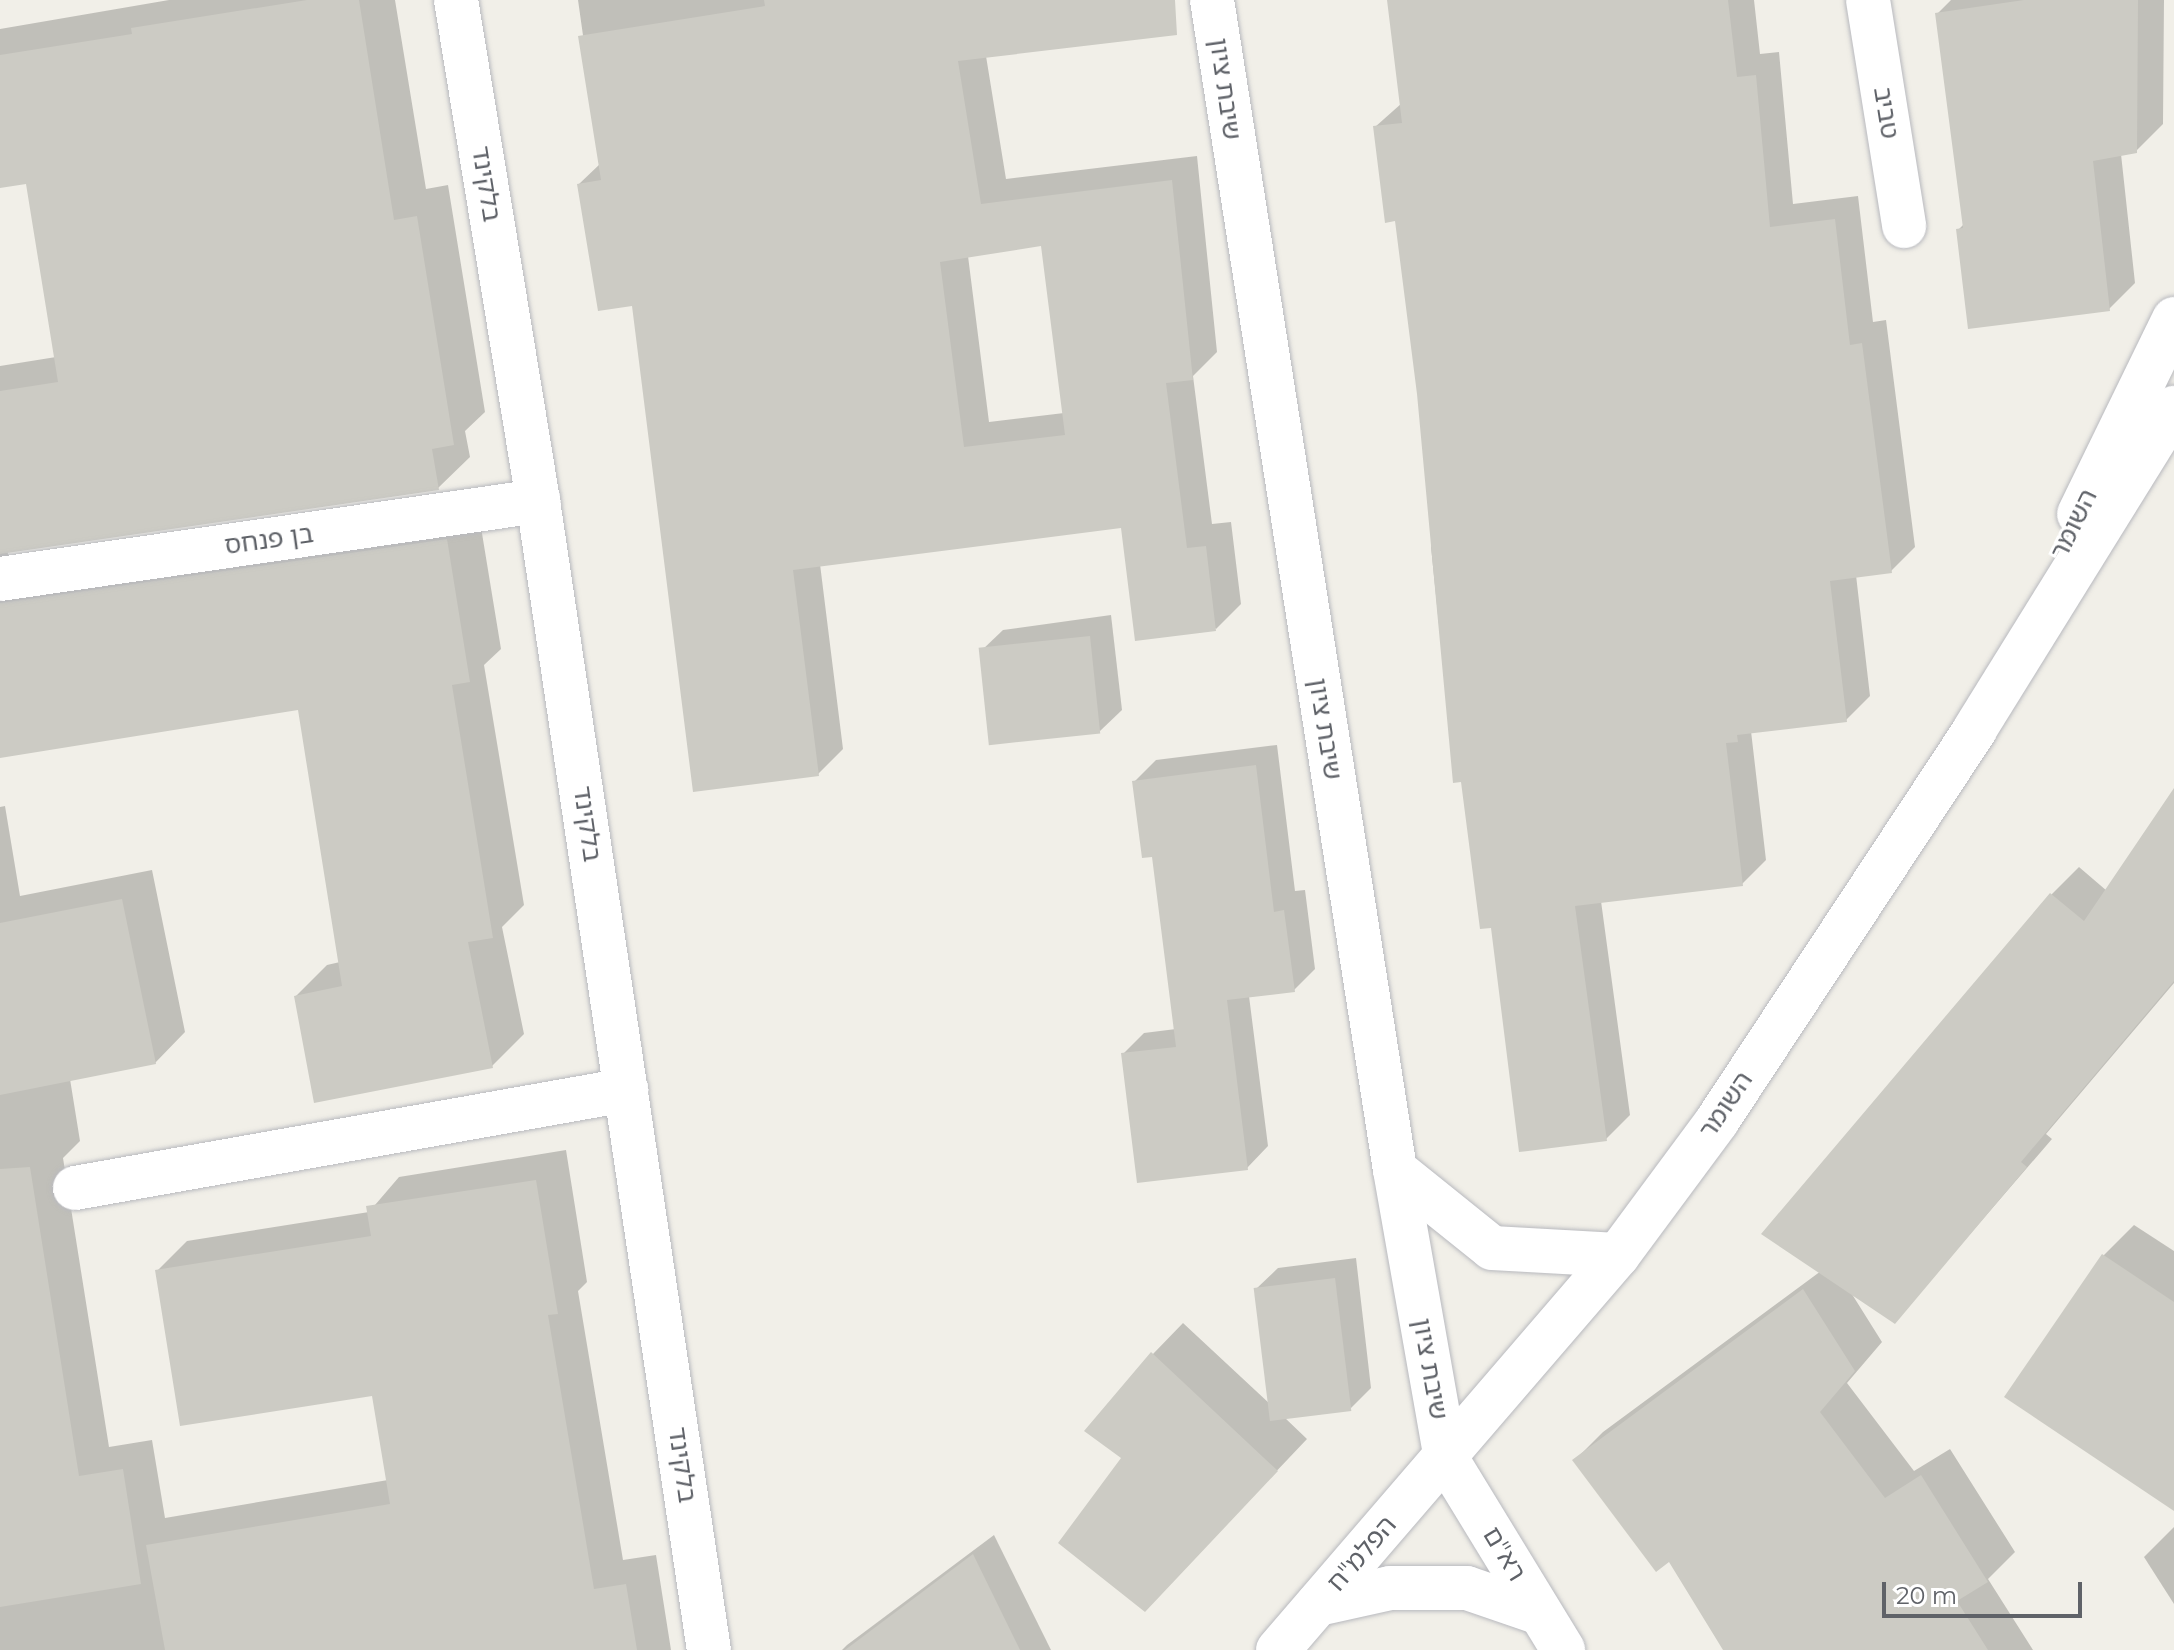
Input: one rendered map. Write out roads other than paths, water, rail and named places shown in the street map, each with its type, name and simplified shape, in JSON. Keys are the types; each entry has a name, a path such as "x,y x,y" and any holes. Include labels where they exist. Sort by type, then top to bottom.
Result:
{"street":[{"name":"בלקינד","path":"456,0 538,501 709,1650"},
{"name":"שיבת ציון","path":"1212,0 1395,1170 1446,1458"},
{"name":"טביב","path":"1868,0 1904,226"},
{"name":"השומר","path":"1975,729 2174,319"},
{"name":"השומר","path":"1446,1458 1618,1255 1717,1121 1975,729 2174,408"},
{"name":"בן פנחס","path":"0,579 538,501"},
{"path":"75,1188 626,1090"},
{"path":"1395,1170 1492,1248 1618,1255"},
{"name":"הפלמ\"ח","path":"1278,1650 1446,1458"},
{"name":"רא\"ם","path":"1446,1458 1563,1650"},
{"path":"1318,1604 1390,1588 1467,1588 1540,1613"}]}
